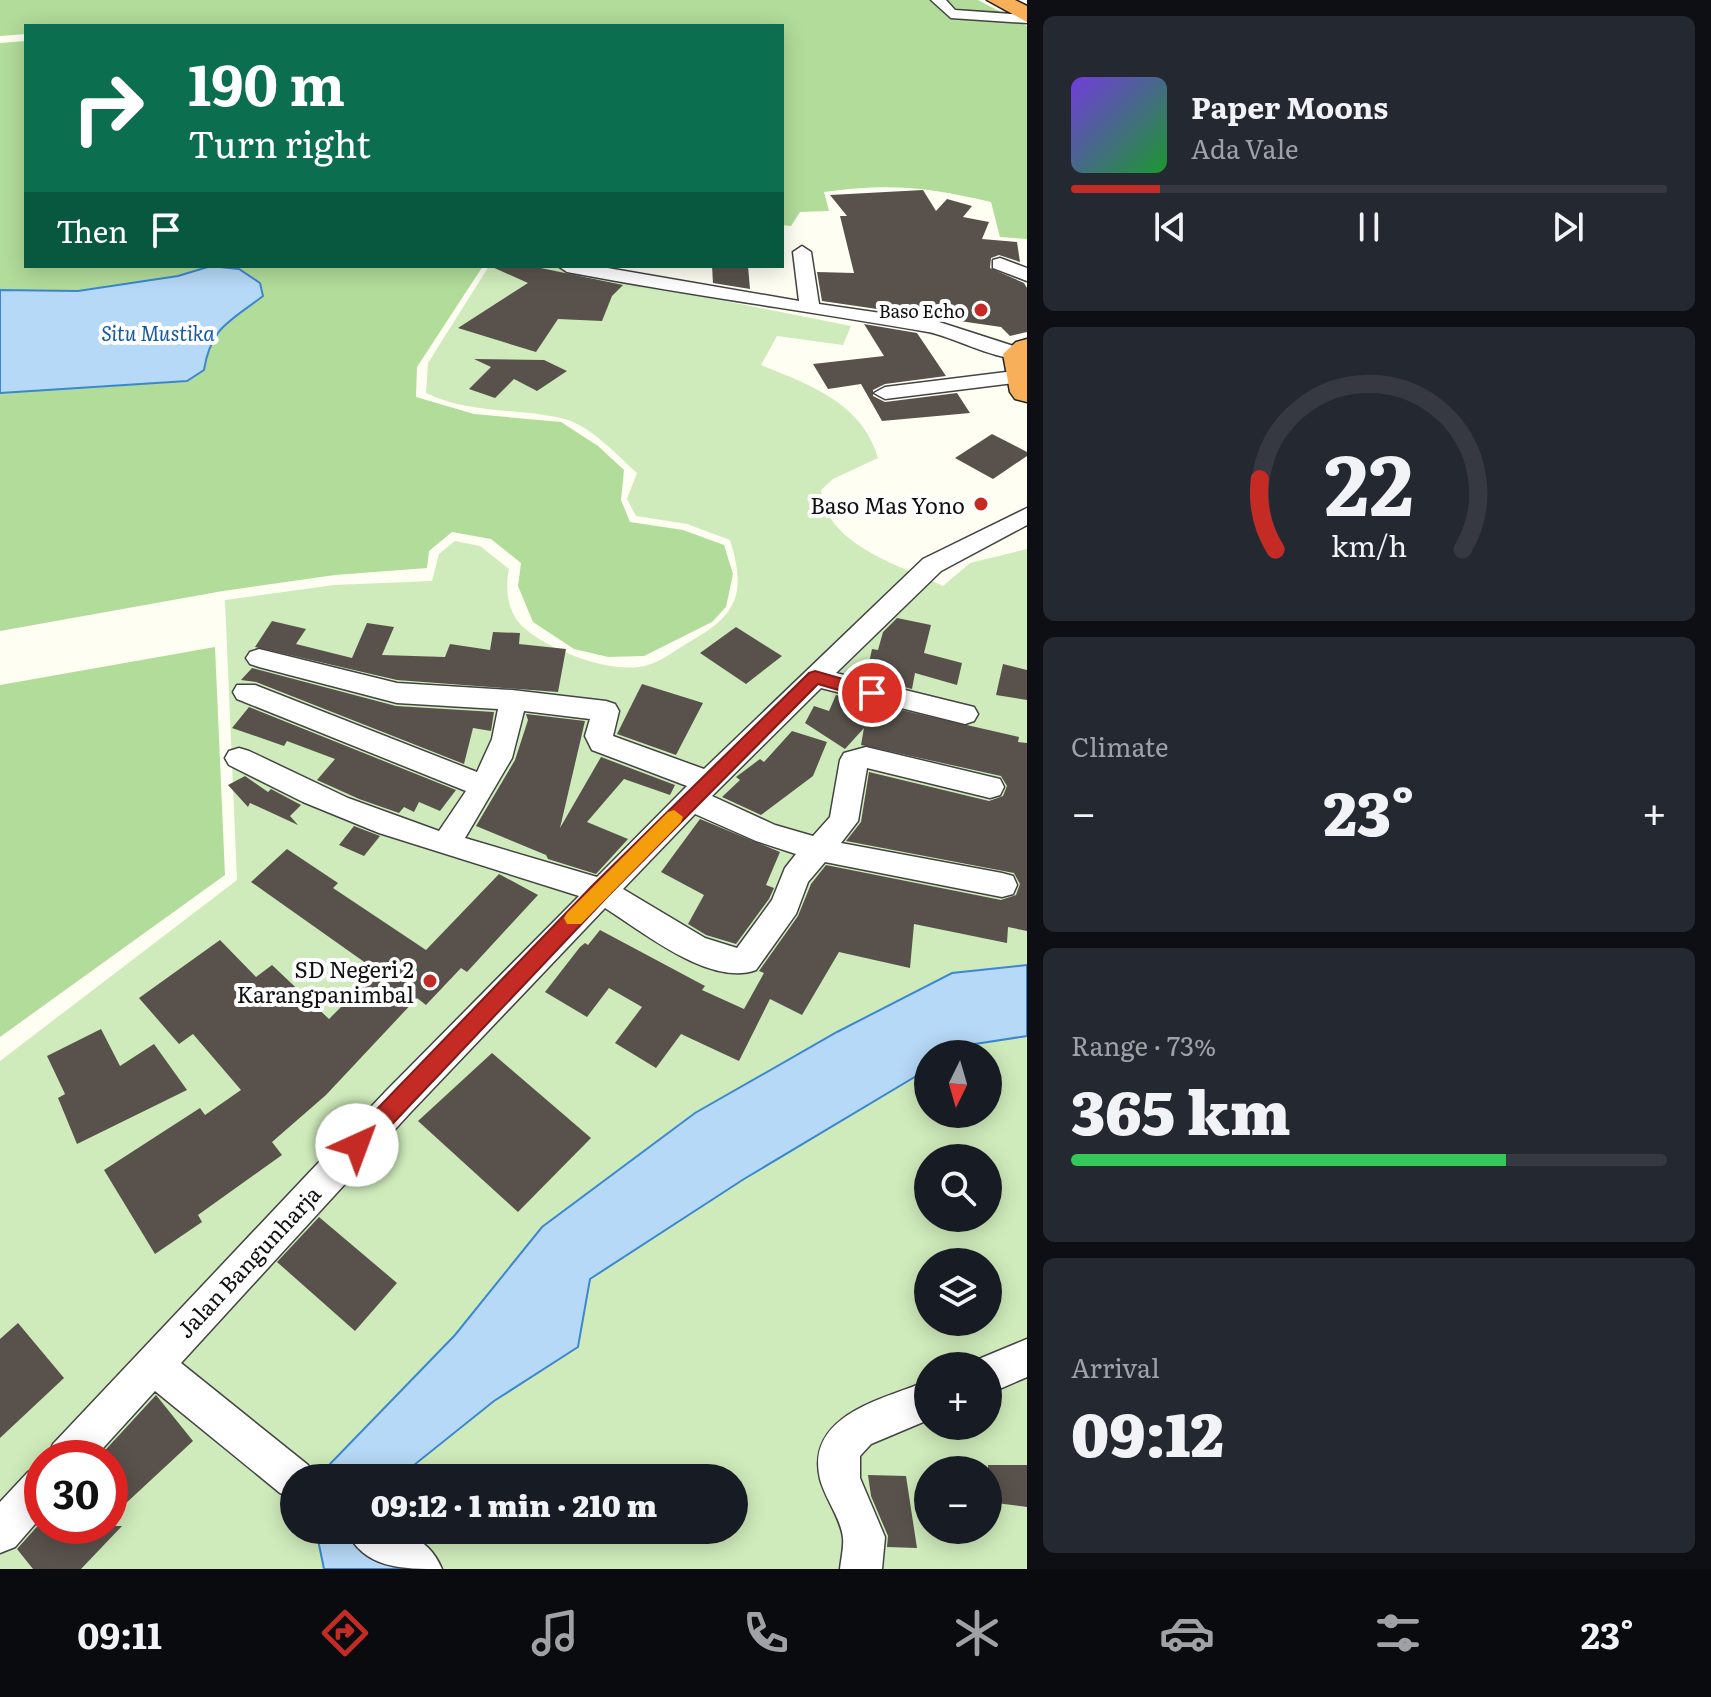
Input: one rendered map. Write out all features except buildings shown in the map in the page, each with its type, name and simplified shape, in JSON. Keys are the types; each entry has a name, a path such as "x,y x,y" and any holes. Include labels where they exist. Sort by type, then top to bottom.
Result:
{"highway":[{"path":"998,0 1027,17"}],"street":[{"path":"938,0 951,14 998,20 1027,17"},
{"path":"802,252 810,308"},
{"path":"1000,264 1027,275"},
{"path":"577,268 695,291 936,327 1024,368"},
{"path":"885,393 1024,368"},
{"name":"Jalan Bangunharja","path":"83,1440 600,891 815,677 879,620 932,565 1027,515"},
{"path":"259,658 389,692 512,700 606,711 599,736 602,743 700,791 739,824 815,851 1002,885"},
{"path":"815,677 901,701 965,714"},
{"path":"246,692 483,786"},
{"path":"446,845 483,786 508,736 512,700"},
{"path":"239,758 299,790 368,820 446,845 488,854 600,891 693,945 719,958 741,963 785,905 795,876 844,821 852,766 858,758 990,787"},
{"path":"1002,1369 1027,1358"},
{"path":"152,1364 280,1468"},
{"path":"861,1569 864,1537 840,1478 840,1448 857,1430 914,1406"},
{"path":"0,1532 24,1506"},
{"path":"386,1544 421,1569"}],"green space":[{"path":"0,0 978,0 1027,26 1027,239 1000,237 991,202 908,188 824,192 829,211 800,212 791,226 784,225 784,24 24,24 24,34 0,36"},
{"path":"24,41 24,268 482,268 417,367 416,397 474,414 561,422 598,446 624,470 621,500 630,522 683,530 724,545 733,574 726,607 712,622 644,656 608,657 574,649 533,622 518,586 521,563 491,539 452,532 429,551 427,568 335,575 223,591 0,631 0,43"},
{"path":"488,268 559,268 851,326 843,345 777,336 761,365 832,398 847,409 871,439 878,458 833,479 821,490 826,509 836,525 867,551 943,586 970,563 1027,549 1027,1569 0,1569 0,1061 237,880 225,600 334,585 432,581 439,554 455,541 480,546 509,569 507,591 510,606 517,620 533,635 582,659 617,667 634,667 659,661 707,631 729,611 734,600 737,574 730,540 687,524 636,516 627,499 637,473 582,426 561,418 476,408 426,393 428,363"},
{"path":"215,647 225,875 0,1037 0,685"}],"water":[{"name":"Situ Mustika","path":"204,268 230,268 239,269 260,283 263,296 217,334 204,370 187,381 0,393 0,290 78,291 178,276"},
{"path":"1027,965 1027,1036 1001,1040 914,1040 914,1077 744,1179 590,1279 578,1347 494,1401 415,1464 330,1464 455,1335 542,1227 695,1113 837,1032 952,973"},
{"path":"319,1544 397,1544 404,1569 324,1569"}],"slow traffic":[{"path":"574,918 674,817"}],"place":[{"name":"Baso Echo","path":"981,310"},
{"name":"Baso Mas Yono","path":"981,504"},
{"name":"SD Negeri 2 Karangpanimbal","path":"430,981"}],"route":[{"path":"357,1145 600,891 815,677 872,693"}]}
